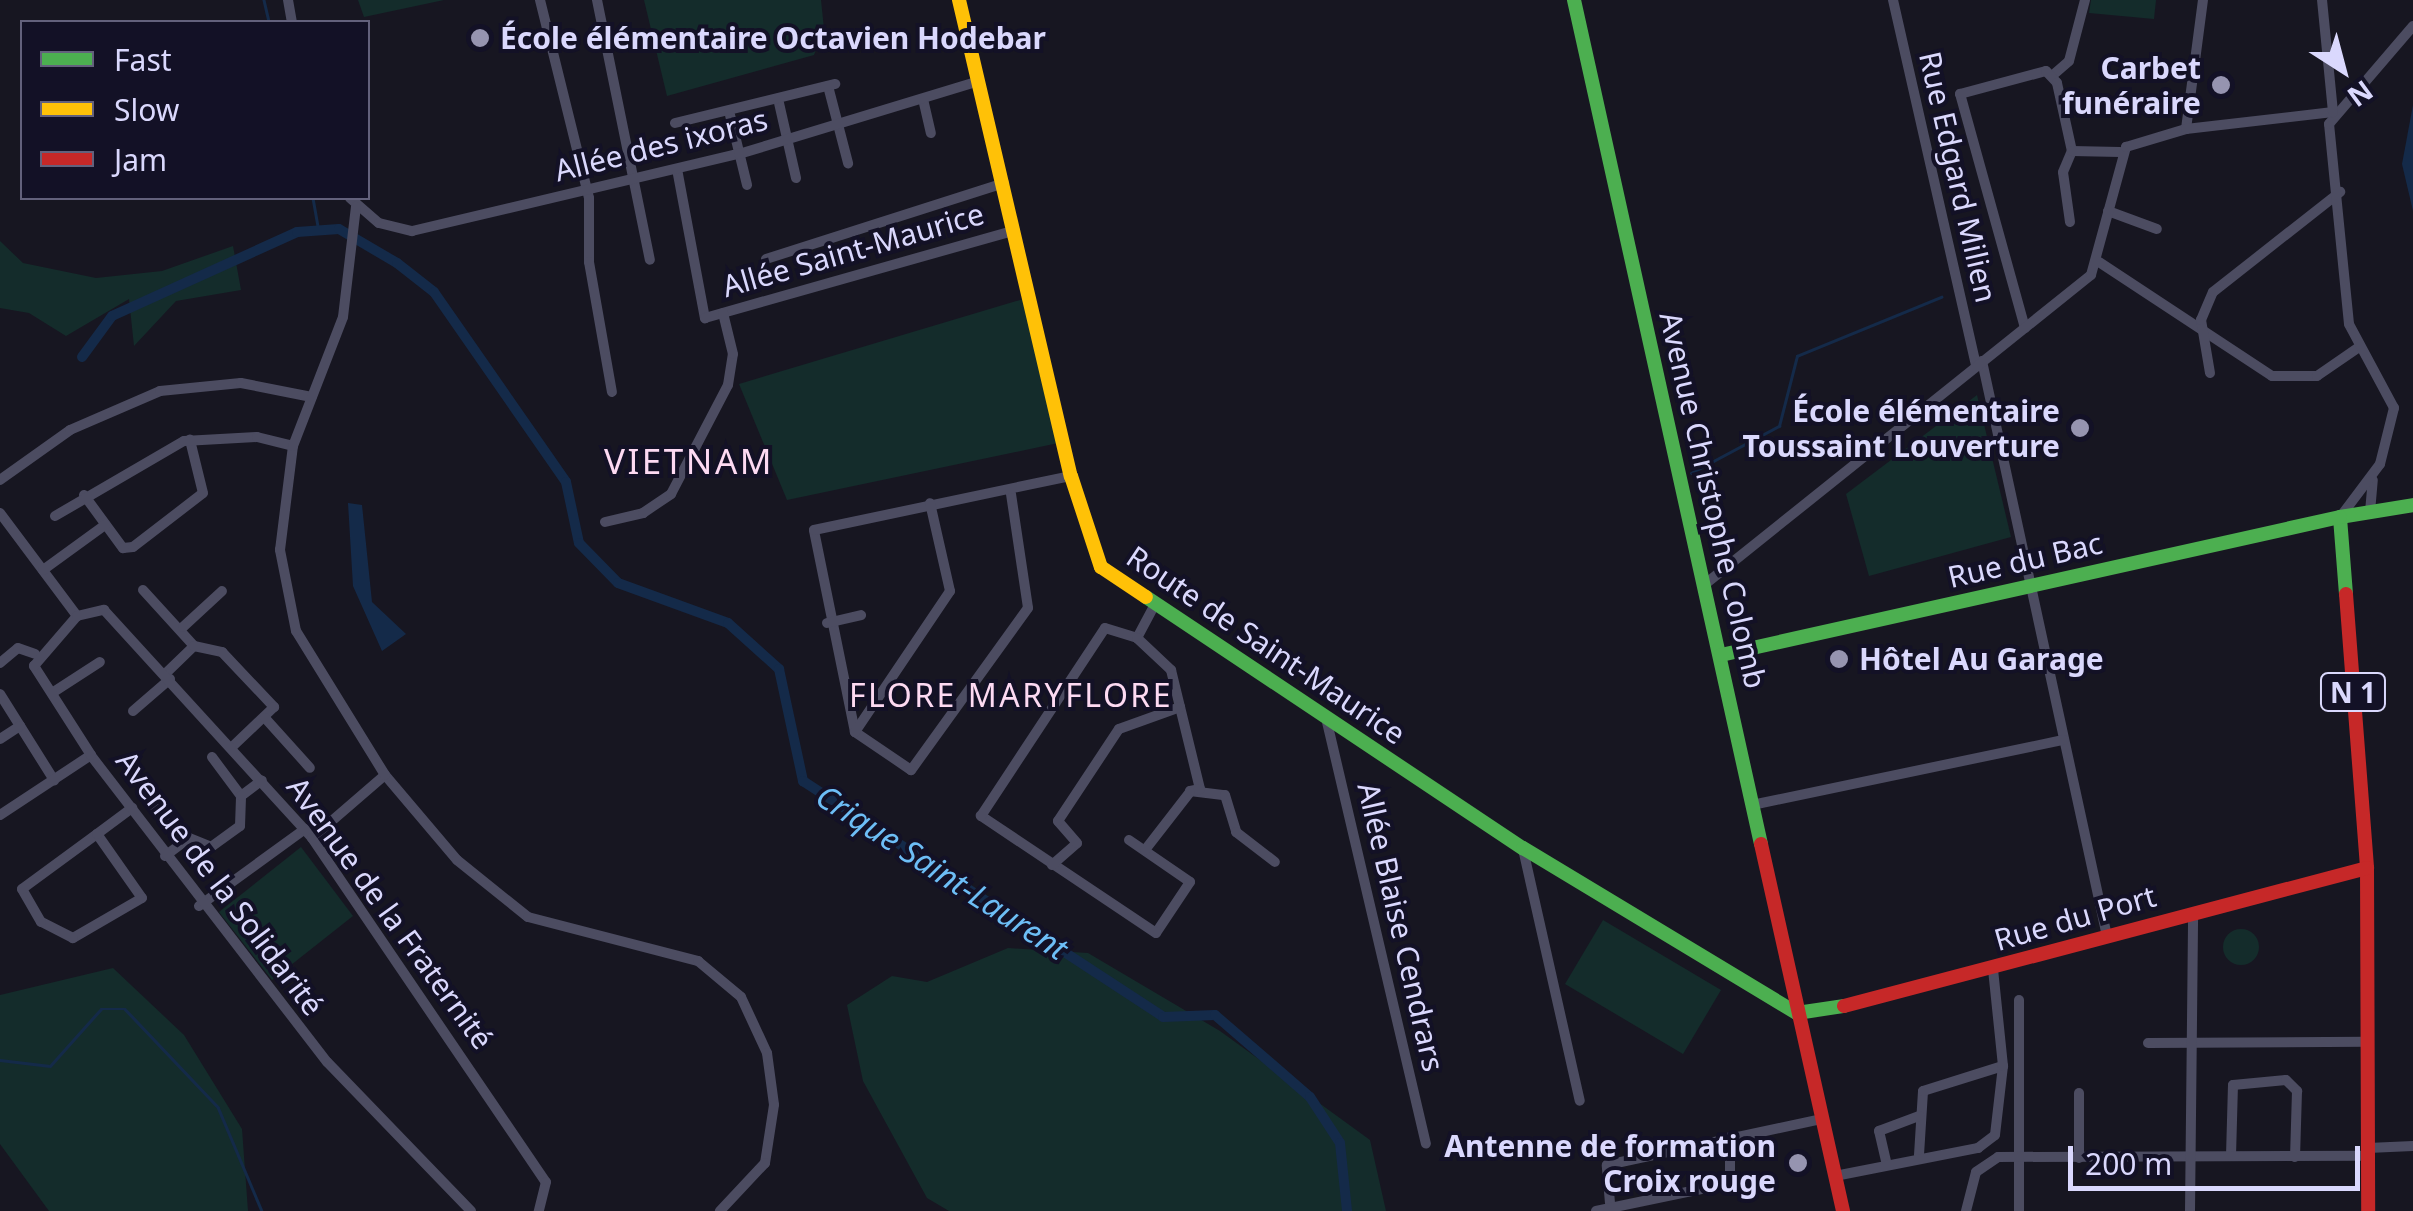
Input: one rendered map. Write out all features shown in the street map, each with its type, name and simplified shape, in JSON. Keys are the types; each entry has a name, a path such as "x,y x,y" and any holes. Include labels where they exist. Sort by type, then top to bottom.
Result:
{"street":[{"path":"540,0 587,190 612,392"},
{"path":"596,0 650,260"},
{"name":"Route de Saint-Maurice","path":"959,0 1071,476 1094,557 1153,608 1327,722 1523,848 1797,1013"},
{"name":"Avenue Christophe Colomb","path":"1574,0 1843,1211"},
{"name":"Rue Edgard Milien","path":"1893,0 1979,362 2107,936"},
{"path":"2025,328 1959,97 1974,84 2053,76 2069,60 2085,0"},
{"path":"2186,129 2203,0"},
{"path":"2322,0 2349,324 2360,347 2385,375 2394,408 2374,474 2370,512"},
{"path":"2072,151 2120,152 2186,129 2332,112 2413,26"},
{"path":"2053,76 2072,151 2063,172 2070,222"},
{"name":"Allée des ixoras","path":"353,202 412,231 739,154 980,82"},
{"path":"675,123 779,103 831,85 848,162"},
{"path":"923,99 931,133"},
{"path":"779,103 796,178"},
{"path":"730,114 746,184"},
{"path":"1704,585 2025,328 2100,262 2120,152"},
{"name":"Allée Saint-Maurice","path":"677,170 705,318 1015,230"},
{"path":"766,259 1004,184"},
{"path":"2210,373 2203,330 2225,278 2340,192"},
{"path":"353,202 343,317 293,446 280,550 296,630 385,775 457,860 528,917 698,961 741,997 767,1053 774,1106 765,1163 720,1211"},
{"path":"2108,211 2157,229"},
{"path":"2100,262 2203,330 2289,380 2326,372 2360,347"},
{"path":"605,522 643,514 671,494 728,385 733,354 723,313"},
{"path":"0,480 70,430 160,391 242,383 312,398"},
{"path":"55,516 84,494 190,440 293,446"},
{"path":"84,494 128,549 200,498 190,440"},
{"path":"2340,517 2374,474"},
{"path":"1011,494 1029,592 1023,616 914,769 855,732 828,623 814,530 930,503 1011,494 1071,476"},
{"path":"855,732 950,591 930,503"},
{"name":"Rue du Bac","path":"1721,655 2340,517 2413,505"},
{"path":"0,512 77,616 35,654 18,648 0,663"},
{"name":"N 1","path":"2340,517 2367,868 2368,1211"},
{"path":"43,570 105,524"},
{"path":"143,590 183,628 194,646 222,652 269,698 265,718 232,748"},
{"path":"183,628 222,591"},
{"path":"1137,638 1153,608"},
{"name":"Avenue de la Fraternité","path":"77,616 104,610 308,833 422,988 548,1197 540,1211"},
{"path":"828,623 862,615"},
{"path":"1129,840 1190,884 1156,933 981,814 1103,630 1137,638 1168,666 1200,790 1190,791 1145,850"},
{"path":"133,711 194,646"},
{"name":"Avenue de la Solidarité","path":"35,654 52,694 200,906 327,1062 471,1211"},
{"path":"52,694 100,662"},
{"path":"0,694 54,780"},
{"path":"1052,865 1078,843 1058,822 1119,729 1180,707"},
{"path":"265,718 310,768"},
{"name":"Allée Blaise Cendrars","path":"1327,722 1426,1144"},
{"path":"0,739 20,726"},
{"path":"1752,805 2064,740"},
{"path":"0,816 92,755"},
{"path":"153,805 182,843 211,848 240,826 242,796 212,757"},
{"path":"200,906 385,775"},
{"path":"242,796 262,780"},
{"path":"1190,791 1223,794 1238,834 1274,862"},
{"path":"97,834 139,901 73,938 42,922 22,889 132,808"},
{"path":"165,856 182,843"},
{"path":"1523,848 1580,1101"},
{"name":"Rue du Port","path":"1797,1013 1993,970 2367,868"},
{"path":"2190,1211 2193,914"},
{"path":"1835,1176 1993,1138 2003,1066 1993,970"},
{"path":"2018,1000 2019,1211"},
{"path":"2148,1043 2367,1042"},
{"path":"1919,1154 1919,1116 1927,1088 2003,1066"},
{"path":"2231,1156 2233,1085 2286,1080 2297,1091 2296,1157"},
{"path":"2080,1094 2080,1158"},
{"path":"1886,1162 1879,1130 1919,1116"},
{"path":"1610,1203 1604,1168 1822,1119"},
{"path":"1596,1211 1610,1203 1730,1183 1730,1137"},
{"path":"1966,1211 1980,1166 2019,1159 2296,1157 2413,1146"}],"green space":[{"path":"358,0 444,0 364,17"},
{"path":"644,0 821,0 824,29 814,55 667,96"},
{"path":"2091,0 2156,0 2154,19 2089,13"},
{"path":"0,241 23,263 96,278 162,271 233,246 241,290 176,301 134,346 129,299 66,336 29,313 0,308"},
{"path":"1030,297 1063,442 787,500 739,384"},
{"path":"1977,395 2011,537 1869,576 1846,494"},
{"path":"301,847 353,916 272,980 219,912"},
{"path":"1603,920 1721,990 1683,1054 1565,984"},
{"path":"2241,929 2254,934 2259,947 2254,960 2241,965 2228,960 2223,947 2228,934"},
{"path":"1008,948 1088,953 1220,1031 1370,1140 1386,1211 949,1211 927,1198 863,1081 847,1005 892,976 927,982"},
{"path":"113,968 184,1035 242,1129 248,1211 49,1211 0,1144 0,995"}],"water":[{"path":"2413,105 2413,211 2402,164"},
{"path":"348,503 362,505 372,602 406,634 382,651 353,586"}],"waterway":[{"path":"264,0 269,20"},
{"path":"313,200 318,227"},
{"name":"Crique Saint-Laurent","path":"82,357 112,316 297,232 339,229 397,263 434,292 566,482 579,543 618,583 728,623 779,669 803,781 1163,1017 1215,1015 1310,1097 1340,1143 1347,1211"},
{"path":"1691,473 1779,426 1797,356 1941,297"},
{"path":"0,1060 50,1066 101,1009 125,1009 218,1107 262,1211"}],"traffic: fast":[{"path":"1574,0 1761,844"},
{"path":"2346,594 2340,517 2413,505"},
{"path":"1721,655 2340,517"},
{"path":"1146,597 1523,848 1797,1013 1844,1006"}],"traffic: slow":[{"path":"959,0 1071,476 1101,567 1146,597"}],"traffic: jam":[{"path":"2346,594 2367,868 2368,1211"},
{"path":"1761,844 1843,1211"},
{"path":"1844,1006 2367,868"}],"place":[{"name":"École élémentaire Octavien Hodebar","path":"480,38"},
{"name":"Carbet funéraire","path":"2221,85"},
{"name":"École élémentaire Toussaint Louverture","path":"2080,428"},
{"name":"Hôtel Au Garage","path":"1839,659"},
{"name":"Antenne de formation Croix rouge","path":"1798,1163"}],"district":[{"name":"VIETNAM","path":"689,461"},
{"name":"FLORE MARYFLORE","path":"1011,695"}]}
